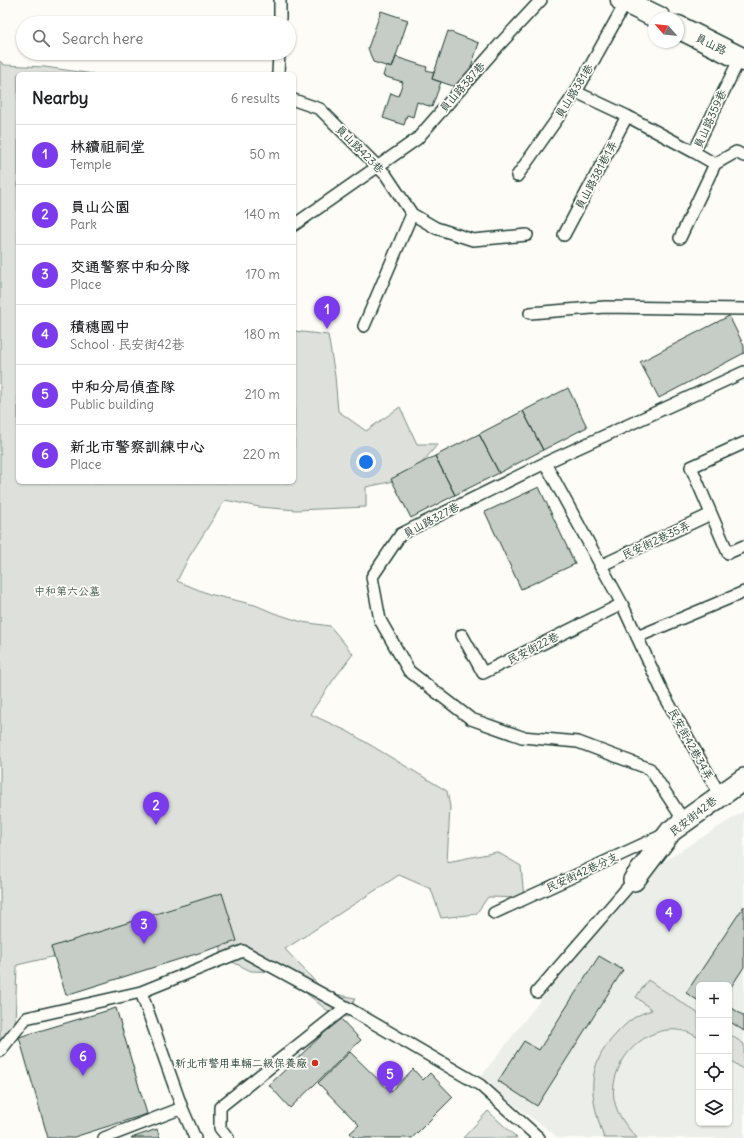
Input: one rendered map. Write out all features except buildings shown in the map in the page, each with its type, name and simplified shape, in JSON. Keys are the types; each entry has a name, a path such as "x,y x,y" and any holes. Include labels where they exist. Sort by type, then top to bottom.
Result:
{"street":[{"path":"624,1 648,13"},
{"name":"員山路","path":"684,30 742,59"},
{"name":"民安街42巷","path":"634,880 677,826 744,779"}],"lane":[{"path":"280,0 280,16"},
{"name":"員山路387巷","path":"296,224 417,139 500,44 541,0"},
{"name":"員山路381巷","path":"517,176 576,92 624,1"},
{"name":"員山路359巷","path":"715,164 694,152 742,59"},
{"path":"278,72 279,60"},
{"path":"576,92 627,116 694,152"},
{"name":"員山路423巷","path":"296,101 320,109 386,175 412,214 436,228 473,240 527,235"},
{"name":"員山路381巷1弄","path":"564,235 627,116"},
{"path":"680,238 715,164 736,152 744,156"},
{"path":"364,326 412,214"},
{"path":"530,313 605,307 744,309"},
{"name":"員山路327巷","path":"677,826 650,769 578,742 522,737 471,719 408,671 380,620 372,577 401,534 545,463 744,372"},
{"path":"744,444 691,467 728,553 744,546"},
{"name":"民安街42巷34弄","path":"545,463 622,604 663,693 720,795"},
{"name":"民安街2巷35弄","path":"600,566 711,514"},
{"path":"637,637 744,592"},
{"name":"民安街22巷","path":"462,634 483,673 622,604"},
{"name":"民安街42巷分支","path":"494,913 677,826"},
{"path":"537,992 634,880"},
{"path":"0,1051 26,1018 141,992 243,950 346,1007 480,1085 539,1138"},
{"path":"141,992 182,1108 195,1138"},
{"path":"228,1138 220,1128 220,1107 346,1007"},
{"path":"104,1138 182,1108"}],"shaded area":[{"path":"744,811 744,1138 559,1138 479,1079 634,880"}],"green space":[{"name":"中和第六公墓","path":"0,61 4,65 45,67 79,72 16,72 16,484 296,484 296,331 328,335 335,376 338,411 366,431 400,407 417,444 438,444 409,478 366,487 366,507 296,510 259,507 225,500 189,557 177,581 209,594 255,605 302,622 330,626 353,654 310,714 347,731 447,791 450,807 447,862 497,852 521,866 524,898 488,897 476,914 441,918 431,889 399,875 285,949 325,992 355,998 348,1017 333,1015 280,972 251,971 222,957 216,910 56,956 17,965 15,1026 0,1041"},
{"path":"648,980 696,1012 696,1037 684,1031 668,1030 653,1034 639,1042 628,1053 619,1067 614,1083 614,1099 615,1105 622,1120 637,1138 604,1138 595,1109 593,1096 595,1070 599,1058 606,1046 621,1029 637,1016 652,1010 636,997"},
{"path":"732,1036 744,1044 744,1070 732,1061"},
{"path":"488,1111 517,1138 463,1138"}],"place":[{"name":"林續祖祠堂","path":"327,329"},
{"name":"員山公園","path":"156,825"},
{"name":"積穗國中","path":"669,932"},
{"name":"交通警察中和分隊","path":"144,944"},
{"name":"新北市警用車輛二級保養廠","path":"315,1063"},
{"name":"新北市警察訓練中心","path":"83,1076"},
{"name":"中和分局偵查隊","path":"390,1094"}]}
